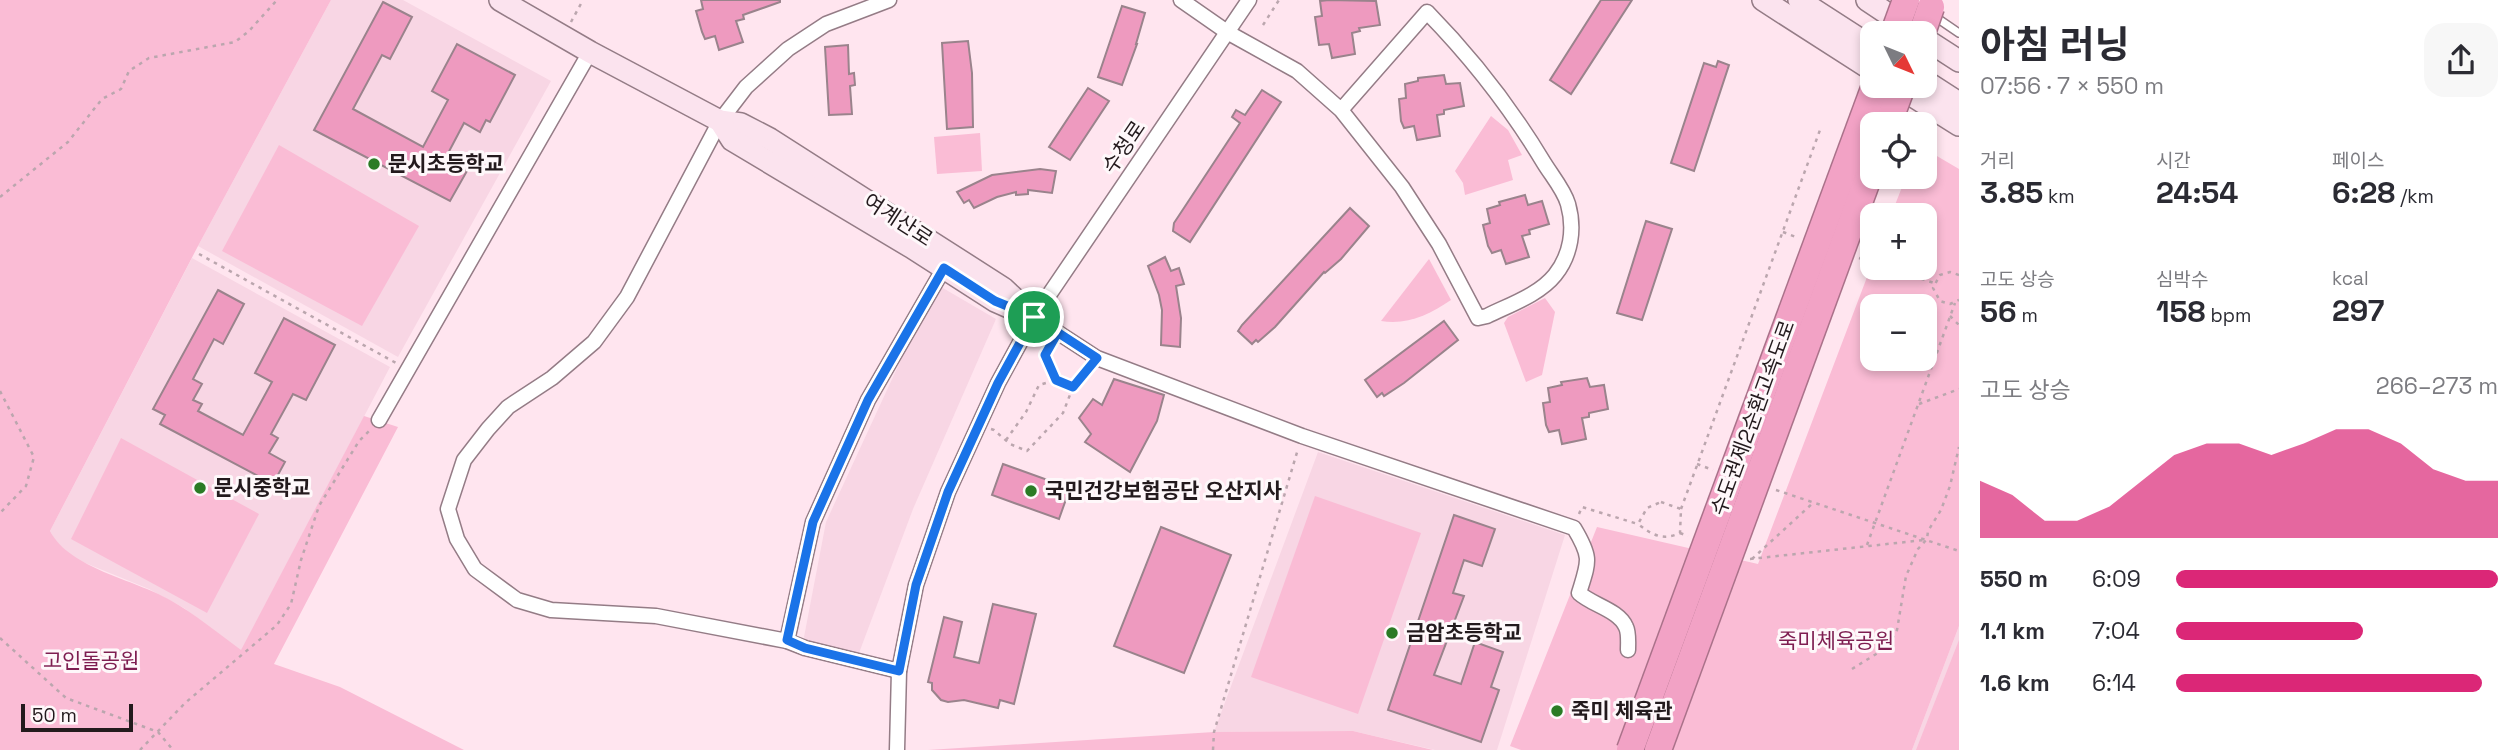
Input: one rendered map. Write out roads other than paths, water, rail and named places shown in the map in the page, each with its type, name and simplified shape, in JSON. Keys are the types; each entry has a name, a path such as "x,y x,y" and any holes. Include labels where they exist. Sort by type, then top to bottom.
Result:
{"highway":[{"path":"1886,21 1890,0"},
{"path":"1905,21 1919,5"},
{"name":"수도권제2순환고속도로","path":"1630,750 1870,98"},
{"name":"수도권제2순환고속도로","path":"1658,750 1864,189"}],"street":[{"name":"여계산로","path":"500,0 590,52 720,121 741,124 827,175 1003,288 1034,317"},
{"path":"889,0 826,24 788,49 746,87 720,121 627,297 594,342 552,378 508,407 488,429 464,460 448,509 457,539 475,569 517,600 551,610 656,616 787,640 805,648 899,671"},
{"path":"1181,0 1227,32 1297,71 1341,110 1402,187 1439,244 1478,318 1541,288 1554,275 1570,243 1572,228 1567,202 1525,131 1476,65 1427,12 1341,110"},
{"name":"수청로","path":"897,750 899,671 916,585 948,492 998,383 1034,317 1249,0"},
{"path":"1763,0 1860,62"},
{"path":"1799,0 1860,39"},
{"path":"1867,0 1900,21"},
{"path":"1937,47 1959,61"},
{"path":"379,421 590,52"},
{"path":"1937,89 1959,103"},
{"path":"1918,98 1959,125"},
{"name":"여계산로","path":"720,121 732,140 995,301 1034,317"},
{"path":"787,640 813,522 868,400 944,268"},
{"path":"1034,317 1097,358 1302,436 1574,528 1588,551 1587,568 1579,593 1588,602 1618,616 1626,627 1628,650"}],"lane":[{"path":"1919,5 1959,33"}],"place":[{"name":"문시초등학교","path":"374,164"},
{"name":"문시중학교","path":"200,488"},
{"name":"국민건강보험공단 오산지사","path":"1031,491"},
{"name":"금암초등학교","path":"1392,633"},
{"name":"죽미 체육관","path":"1557,711"}],"park label":[{"name":"죽미체육공원","path":"1836,641"},
{"name":"고인돌공원","path":"91,661"}]}
